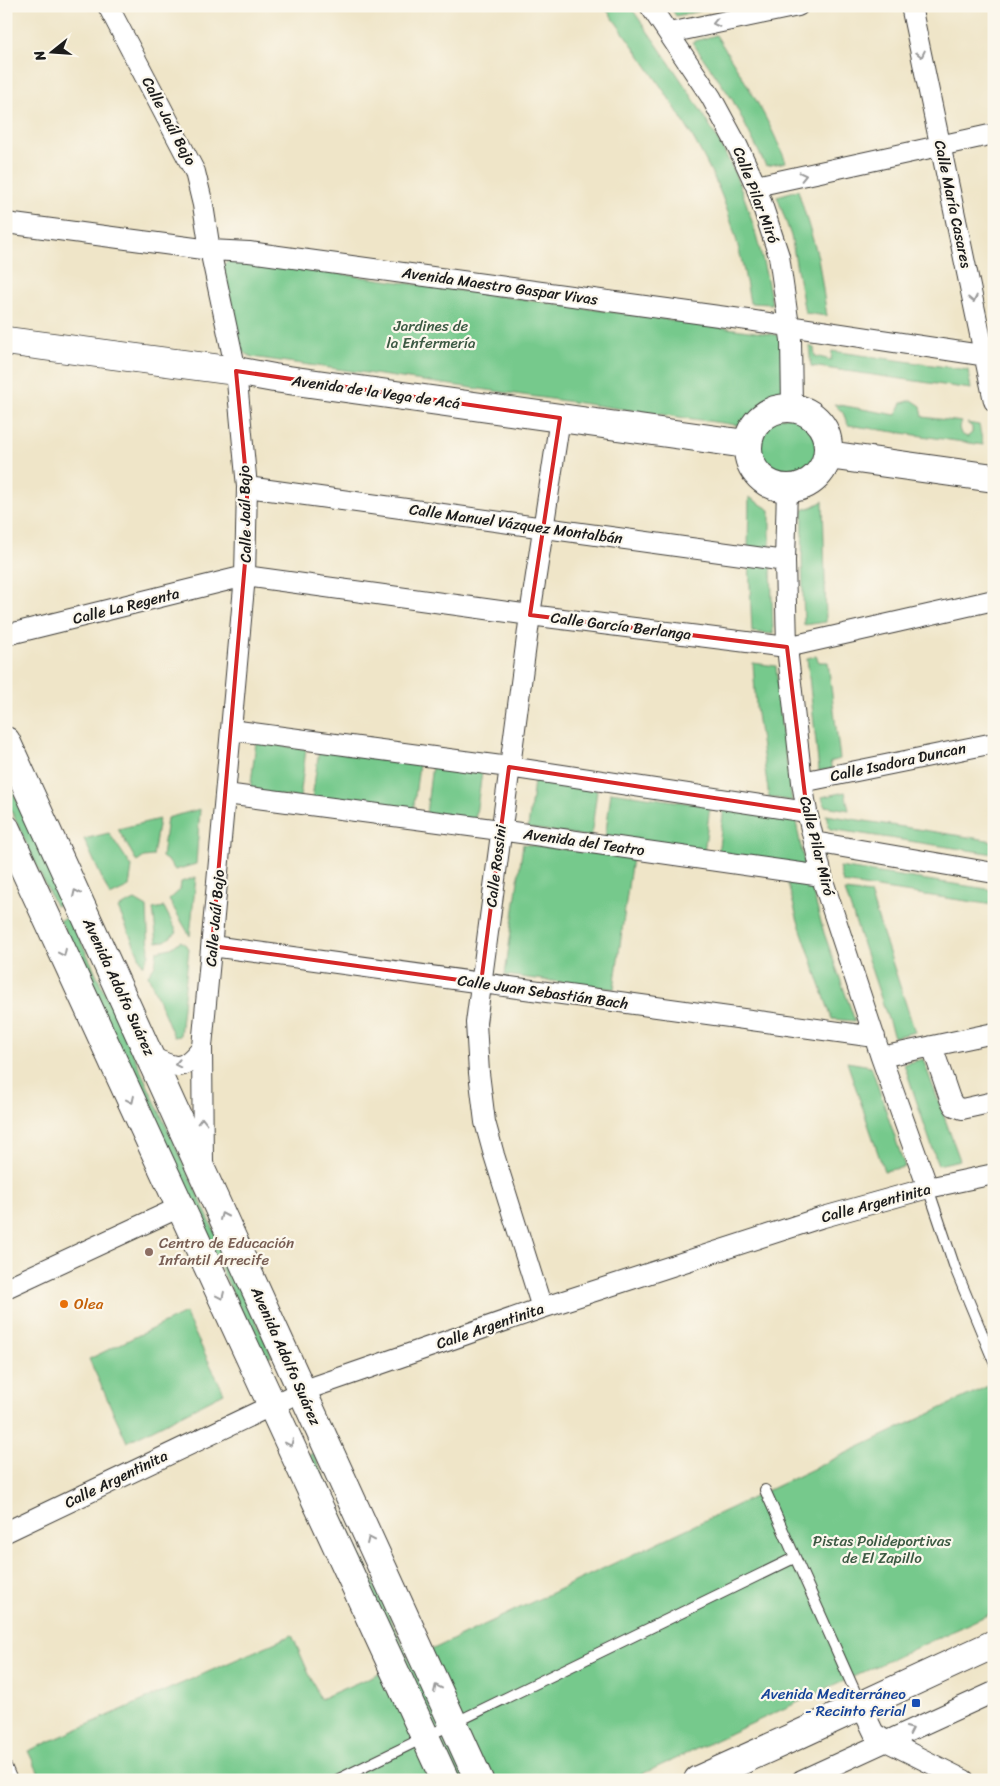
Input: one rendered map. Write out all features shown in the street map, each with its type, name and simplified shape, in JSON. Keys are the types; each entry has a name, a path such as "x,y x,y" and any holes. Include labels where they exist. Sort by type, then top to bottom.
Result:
{"street":[{"name":"Calle Jaúl Bajo","path":"108,6 195,172 236,371 247,487 245,576 202,1047 203,1170"},
{"name":"Calle Pilar Miró","path":"650,6 711,96 756,186 779,256 791,340 792,407"},
{"path":"669,33 798,6"},
{"name":"Calle María Casares","path":"911,6 989,356 994,401"},
{"path":"756,186 994,134"},
{"name":"Avenida Maestro Gaspar Vivas","path":"6,223 210,250 249,252 729,317 989,356"},
{"name":"Avenida de la Vega de Acá","path":"6,341 236,371 274,378 746,444"},
{"path":"792,407 809,413 822,427 826,438 828,455 822,470 815,479 807,484 787,489 768,482 759,476 749,461 746,444 750,432 764,415 774,409 792,407"},
{"name":"Calle Rossini","path":"542,1308 485,1122 479,1073 476,1023 500,830 560,418"},
{"path":"828,455 994,478"},
{"name":"Calle Manuel Vázquez Montalbán","path":"247,487 785,561"},
{"name":"Calle Pilar Miró","path":"787,489 785,561 787,647 807,812 822,876 874,1037 928,1188"},
{"name":"Calle García Berlanga","path":"245,576 530,615 787,647 994,600"},
{"name":"Calle La Regenta","path":"6,635 245,576"},
{"path":"231,730 509,767 807,812"},
{"name":"Avenida Adolfo Suárez","path":"6,741 203,1170 479,1780"},
{"name":"Calle Isadora Duncan","path":"802,782 994,742"},
{"name":"Avenida del Teatro","path":"226,794 500,830 822,876"},
{"path":"6,829 444,1780"},
{"path":"814,842 994,873"},
{"name":"Calle Juan Sebastián Bach","path":"212,946 874,1037"},
{"path":"881,1057 994,1033"},
{"path":"932,1046 954,1106 962,1109 994,1102"},
{"path":"150,1056 169,1066 180,1066 192,1060 202,1047"},
{"name":"Calle Argentinita","path":"6,1532 302,1391 542,1308 820,1218 928,1188 994,1174"},
{"path":"6,1288 180,1207"},
{"path":"698,1780 994,1644"},
{"path":"802,1780 994,1692"},
{"path":"861,1706 874,1732 926,1772 964,1780"},
{"path":"834,1780 842,1761"}],"lane":[{"path":"928,1188 954,1268 994,1362"},
{"path":"765,1490 861,1706"},
{"path":"337,1780 794,1558"},
{"path":"6,1766 12,1780"}],"highlighted area":[{"path":"236,371 560,418 530,615 787,647 807,812 509,767 481,983 212,946 247,539 247,487"}],"green space":[{"path":"604,6 630,6 714,132 733,169 747,206 759,245 772,304 750,303 741,257 732,226 722,196 705,159 679,114"},
{"path":"670,6 697,6 700,11 676,16"},
{"path":"716,35 763,112 786,162 766,166 732,99 692,42"},
{"path":"798,190 818,257 827,316 805,313 791,236 777,196"},
{"name":"Jardines de la Enfermería","path":"235,259 777,335 781,338 784,396 762,406 747,420 736,425 252,357 241,351 223,265"},
{"path":"809,346 814,348 815,356 831,360 832,351 968,370 971,389 811,366"},
{"path":"912,400 921,406 923,417 962,422 959,428 961,434 967,437 972,433 972,427 967,423 979,425 983,445 848,425 843,413 834,404 896,415 902,403"},
{"path":"788,417 805,422 810,426 814,431 819,448 814,465 810,470 805,474 788,479 771,474 766,470 762,465 757,448 762,431 766,426 771,422"},
{"path":"749,497 770,510 770,552 748,549"},
{"path":"823,501 826,622 804,625 803,510"},
{"path":"749,562 771,565 773,634 752,632"},
{"path":"816,656 819,662 828,662 840,759 830,762 832,769 819,771 807,658"},
{"path":"753,663 776,666 780,714 792,801 769,797 756,707"},
{"path":"256,742 306,749 300,798 250,791"},
{"path":"319,750 419,764 413,813 312,799"},
{"path":"432,765 482,772 475,821 426,814"},
{"path":"6,776 63,902 55,906 6,799"},
{"path":"534,781 597,790 591,837 528,828"},
{"path":"611,792 710,806 704,853 605,839"},
{"path":"845,792 849,810 825,806 822,797"},
{"path":"724,807 795,817 805,867 718,854"},
{"path":"200,809 196,864 175,870 162,857 167,818"},
{"path":"826,815 994,841 994,854 830,829"},
{"path":"159,819 153,856 144,857 137,862 118,829"},
{"path":"109,833 132,867 129,887 110,896 84,839"},
{"path":"523,844 632,858 614,989 505,975"},
{"path":"839,867 994,890 994,905 843,883"},
{"path":"196,877 190,936 169,900 180,890 181,882"},
{"path":"786,877 810,882 824,933 855,1021 832,1019 798,921"},
{"path":"845,891 870,894 915,1032 894,1037"},
{"path":"135,900 147,907 149,955 143,965 118,908"},
{"path":"164,907 177,932 165,941 157,942 153,909"},
{"path":"70,917 272,1356 263,1359 60,920"},
{"path":"181,941 189,948 180,1036 174,1037 148,975 155,965 157,951 171,948"},
{"path":"923,1059 960,1160 938,1165 904,1064"},
{"path":"847,1062 871,1066 905,1167 884,1171"},
{"path":"185,1313 224,1393 127,1442 89,1359"},
{"name":"Pistas Polideportivas de El Zapillo","path":"988,1386 994,1398 994,1612 629,1780 42,1780 28,1751 292,1635 320,1699 400,1664 303,1458 313,1453 410,1660"}],"place":[{"name":"Centro de Educación Infantil Arrecife","path":"149,1252"},
{"name":"Olea","path":"64,1304"},
{"name":"Avenida Mediterráneo - Recinto ferial","path":"916,1703"}]}
